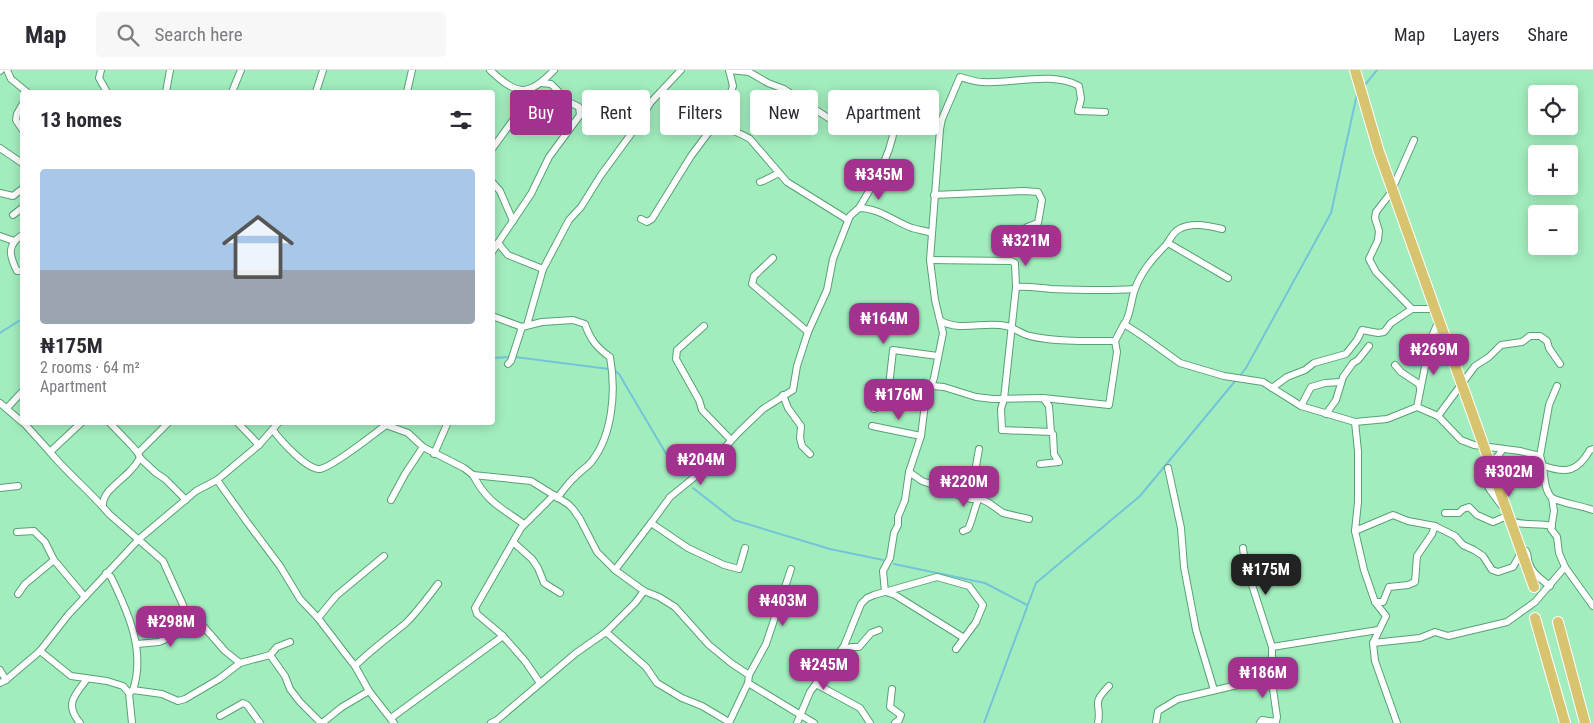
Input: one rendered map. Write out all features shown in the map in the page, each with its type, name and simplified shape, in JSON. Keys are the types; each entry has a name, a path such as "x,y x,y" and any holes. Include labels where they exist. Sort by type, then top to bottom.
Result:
{"highway":[{"path":"1355,70 1379,152 1534,587"},
{"path":"1535,618 1565,723"},
{"path":"1558,622 1586,723"}],"street":[{"path":"7,70 11,79 24,90"},
{"path":"101,70 99,78 106,90"},
{"path":"166,90 170,70"},
{"path":"233,90 241,70"},
{"path":"317,90 323,70"},
{"path":"407,90 412,70"},
{"path":"490,70 513,89 526,90 541,83 554,70"},
{"path":"508,364 511,361 525,326 543,269 570,220 581,207 600,175 631,134 651,102 681,70"},
{"path":"615,570 652,524 670,497 707,467 731,440 764,409 793,390 797,366 808,332 827,290 833,259 842,235 850,216 860,208 891,142 895,112 866,104 862,107 857,120 845,125 834,121 784,89 768,83 749,72 729,70 733,86 732,90"},
{"path":"884,592 882,571 890,558 894,533 898,525 898,517 905,500 909,472 921,436 925,404 932,386 943,333 935,300 930,260 934,195 942,120 961,73 981,82 1051,80 1072,82 1079,86 1081,99 1078,111 1105,112"},
{"path":"495,248 531,194 549,157 580,115 579,107 569,102 551,84 541,83"},
{"path":"20,109 16,120 20,126"},
{"path":"495,145 510,124"},
{"path":"740,133 750,139 787,182 848,220"},
{"path":"642,219 647,222 652,219 691,156 707,135"},
{"path":"1412,308 1376,272 1369,259 1378,240 1379,231 1375,218 1376,212 1390,194 1414,140"},
{"path":"0,148 20,162"},
{"path":"760,182 764,182 778,173"},
{"path":"495,185 500,191 513,220"},
{"path":"0,193 13,196 20,191"},
{"path":"934,195 1038,192 1042,200 1038,223 1027,227"},
{"path":"860,208 882,213 912,228 932,233"},
{"path":"13,215 20,210"},
{"path":"932,386 944,387 976,397 1004,399 1043,398 1109,405 1117,352 1115,341 1127,321 1134,289 1144,269 1168,243 1172,234 1182,228 1205,225 1222,229"},
{"path":"0,236 14,240"},
{"path":"20,236 14,240 10,249 10,254 18,271 20,271"},
{"path":"1168,243 1228,278"},
{"path":"498,244 508,255 543,269"},
{"path":"773,258 754,276 752,284 808,332"},
{"path":"930,260 1012,261 1015,263 1016,287 1010,328 1004,399 1001,409 1002,430 1050,432"},
{"path":"1016,287 1134,289"},
{"path":"1272,388 1287,377 1304,370 1314,362 1346,354 1362,330 1378,333 1384,332 1391,324 1412,308 1432,308 1438,312 1439,320 1430,341 1417,406"},
{"path":"495,317 525,326 573,320 585,324 590,339 610,357 612,370 611,404 606,437 592,462 524,524 476,608 477,614 503,636 525,661 540,683"},
{"path":"941,321 949,325 1007,326 1030,336 1070,340 1115,341"},
{"path":"1124,324 1180,363 1224,376 1263,382 1301,406 1326,414 1355,422 1387,419 1417,406 1438,416 1461,440 1474,445 1520,451 1540,456"},
{"path":"704,326 677,350 676,359 694,390 702,410 731,440"},
{"path":"1438,416 1475,366 1489,357 1501,345 1522,342 1530,336 1540,336 1547,341 1560,364"},
{"path":"1326,414 1336,400 1341,382 1353,363 1358,360 1369,346"},
{"path":"874,409 884,403 889,386 893,350 938,356"},
{"path":"1395,364 1400,372 1419,384 1420,390"},
{"path":"1301,406 1311,387 1324,383 1341,382"},
{"path":"1557,386 1549,405 1540,456 1544,466 1547,493 1552,498 1563,503 1593,510"},
{"path":"7,408 20,394"},
{"path":"783,395 788,408 801,426 800,438 802,446 810,454"},
{"path":"1040,464 1059,462 1054,454 1053,434 1050,432 1049,406 1043,398"},
{"path":"0,403 20,419"},
{"path":"1355,422 1358,451 1358,502 1355,531 1364,570 1376,602 1386,616 1373,643 1375,661 1397,723"},
{"path":"26,425 73,478 103,505 109,514 163,561 183,605 189,629"},
{"path":"50,452 79,425"},
{"path":"112,425 139,456 186,500"},
{"path":"103,505 106,495 131,470 139,456 166,425"},
{"path":"239,425 259,445"},
{"path":"0,670 3,682 40,651 68,615 139,539 196,491 217,480 259,445 277,425"},
{"path":"273,430 310,467 321,469 343,456 384,425"},
{"path":"388,425 408,433 434,454 464,468 473,475 488,500 524,524"},
{"path":"434,454 447,425"},
{"path":"872,426 921,436"},
{"path":"391,500 423,447"},
{"path":"963,531 970,526 976,505 972,483 979,449"},
{"path":"1503,449 1480,472 1486,485 1499,501 1511,522 1532,525 1542,523 1552,526"},
{"path":"1544,466 1558,471 1576,468 1583,462 1590,450 1593,449"},
{"path":"1168,468 1181,528 1184,567 1196,630 1214,690"},
{"path":"909,472 922,481 989,503 1003,513 1029,519"},
{"path":"473,475 526,480 568,504 576,514 597,552 615,570 644,590 675,607 709,645 749,675"},
{"path":"217,480 280,566 300,599 318,618 355,666 368,691 393,721 503,636"},
{"path":"0,488 18,486"},
{"path":"1552,498 1554,511 1551,529 1557,537 1559,553 1565,567 1593,606"},
{"path":"1445,513 1459,513 1469,507 1477,515 1493,522 1507,516"},
{"path":"1355,531 1393,515 1408,522 1435,526 1455,536 1464,545 1483,556 1492,570 1498,572 1514,567 1522,551 1526,551 1534,573 1550,586"},
{"path":"652,524 688,548 724,565 738,569 746,548"},
{"path":"1376,602 1383,602 1389,587 1408,585 1415,582 1417,556 1432,534 1435,526"},
{"path":"17,532 34,531 45,542 54,560 85,597"},
{"path":"513,542 538,568 544,584 560,593"},
{"path":"1243,548 1244,563 1272,647 1272,682 1277,716 1276,722 1262,720 1260,723"},
{"path":"318,618 342,591 384,556"},
{"path":"18,594 25,584 54,560"},
{"path":"1373,643 1420,638 1435,632 1448,636 1507,622 1535,602 1565,567"},
{"path":"606,632 646,667 657,683 729,722 748,683 749,675 766,644 791,569"},
{"path":"106,573 111,577 129,615 138,644 136,681 131,692 132,723"},
{"path":"797,723 810,692 840,652 853,627 861,604 867,598 937,577 969,586 983,605 976,622 956,649"},
{"path":"355,666 405,623 421,607 438,584"},
{"path":"491,723 498,720 576,653 606,632 635,603 644,590"},
{"path":"884,592 895,595 964,638"},
{"path":"138,644 159,642 189,629 204,627 225,651 240,663"},
{"path":"840,652 851,647 860,647 870,633 879,630"},
{"path":"1272,647 1378,630"},
{"path":"40,651 71,676 107,680 123,686 131,692 162,694 178,701 186,699 219,679 240,663 270,655 278,647 290,642"},
{"path":"270,655 290,689 300,702 322,723 342,706 368,691"},
{"path":"1156,723 1158,711 1178,699 1250,682 1272,672"},
{"path":"80,723 73,715 71,707 73,699 87,679"},
{"path":"748,683 814,723"},
{"path":"816,684 860,708 870,723"},
{"path":"1098,723 1097,707 1099,696 1109,686"},
{"path":"892,689 890,707 901,715 895,723"},
{"path":"220,716 243,703 260,723"}],"waterway":[{"path":"1364,86 1377,70"},
{"path":"1239,377 1246,368 1331,213 1357,94"},
{"path":"0,333 20,320"},
{"path":"495,358 510,357"},
{"path":"515,357 609,369"},
{"path":"614,370 619,374 678,474"},
{"path":"984,723 1036,583 1140,496 1236,380"},
{"path":"693,488 734,520 830,549 883,560"},
{"path":"894,564 985,583 1027,605"}]}
